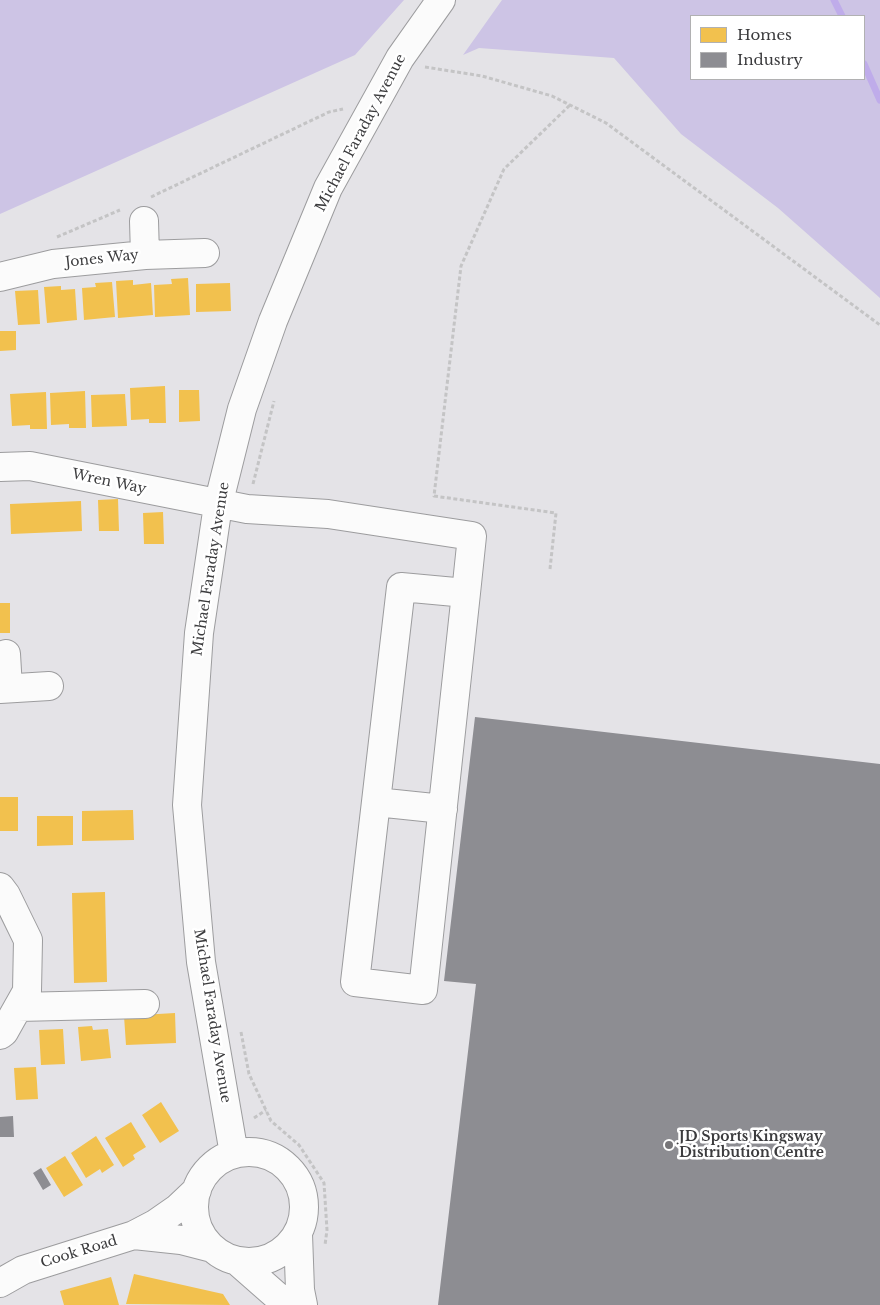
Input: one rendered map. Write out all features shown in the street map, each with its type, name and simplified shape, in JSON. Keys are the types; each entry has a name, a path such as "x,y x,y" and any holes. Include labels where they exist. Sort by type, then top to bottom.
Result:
{"street":[{"name":"Michael Faraday Avenue","path":"234,1154 201,962 187,805 199,633 218,505 242,409 273,321 328,188 400,58 441,0"},
{"path":"138,210 145,255"},
{"name":"Jones Way","path":"0,277 53,264 145,255 205,253"},
{"name":"Wren Way","path":"0,467 30,466 218,505 247,509 328,514 472,536 466,593"},
{"path":"401,587 466,593 423,990 355,982 376,802 401,587"},
{"path":"6,654 4,688 49,686"},
{"path":"376,802 443,809"},
{"path":"0,887 6,895 28,940 27,991 4,1032 0,1035"},
{"path":"18,1007 145,1004"},
{"path":"298,1234 290,1245 274,1256 256,1262 237,1261 228,1258 212,1248 200,1232 195,1220 194,1201 199,1184 210,1168 226,1156 245,1152 264,1153 281,1161 295,1175 302,1188 305,1207 298,1234 300,1290 303,1305"},
{"name":"Cook Road","path":"0,1283 12,1270 134,1235 155,1224 178,1208 197,1190"},
{"name":"Cook Road","path":"134,1235 181,1240 212,1248"},
{"path":"237,1261 278,1297 284,1305"}],"path":[{"path":"419,66 482,76 552,96 606,123 880,325"},
{"path":"50,240 138,210 329,112 373,105"},
{"path":"550,569 556,513 434,496 461,266 504,169 570,105"},
{"path":"247,509 276,394"},
{"path":"240,1027 249,1074 271,1121 299,1146 324,1183 327,1230 325,1247"}],"shaded area":[{"path":"0,0 404,0 355,55 0,214"},
{"path":"502,0 880,0 880,298 778,208 681,134 614,58 479,48 463,55"}],"building: Homes":[{"path":"188,278 190,315 155,317 154,285 172,284 171,279"},
{"path":"133,280 133,285 151,283 153,315 118,318 116,281"},
{"path":"112,282 115,317 84,320 82,288 96,287 95,283"},
{"path":"230,283 231,311 196,312 196,284"},
{"path":"61,286 61,290 75,289 77,320 47,323 44,287"},
{"path":"38,290 40,324 18,325 15,291"},
{"path":"0,331 16,331 16,350 0,351"},
{"path":"165,386 166,423 149,423 149,419 131,420 130,388"},
{"path":"179,390 199,390 200,421 179,422"},
{"path":"85,391 86,428 69,428 69,424 51,425 50,393"},
{"path":"46,392 47,429 30,429 30,425 12,426 10,394"},
{"path":"125,394 127,426 92,427 91,395"},
{"path":"118,499 119,531 99,531 98,500"},
{"path":"81,501 82,531 11,534 10,504"},
{"path":"163,512 164,544 144,544 143,513"},
{"path":"0,603 10,603 10,633 0,633"},
{"path":"0,797 18,797 18,831 0,831"},
{"path":"133,810 134,840 82,841 82,811"},
{"path":"37,816 73,816 73,845 37,846"},
{"path":"105,892 107,982 74,983 72,893"},
{"path":"175,1013 176,1043 126,1045 124,1016"},
{"path":"92,1026 93,1030 108,1029 111,1058 81,1061 78,1027"},
{"path":"63,1029 65,1064 41,1065 39,1030"},
{"path":"36,1067 38,1099 16,1100 14,1068"},
{"path":"161,1102 179,1131 160,1143 142,1115"},
{"path":"131,1122 146,1147 133,1155 135,1159 123,1167 105,1138"},
{"path":"96,1136 114,1165 102,1173 100,1169 86,1178 71,1153"},
{"path":"65,1156 83,1185 64,1197 46,1168"},
{"path":"134,1274 223,1294 230,1305 126,1304"},
{"path":"111,1277 119,1305 64,1305 60,1291"}],"building: Industry":[{"name":"JD Sports Kingsway Distribution Centre","path":"475,717 880,764 880,1305 438,1305 476,984 444,981"},
{"path":"13,1116 14,1137 0,1137 0,1117"},
{"path":"41,1168 51,1185 43,1190 33,1173"}],"waterway":[{"path":"834,0 842,15"},
{"path":"865,66 880,100"}],"place":[{"name":"JD Sports Kingsway Distribution Centre","path":"669,1145"}]}
